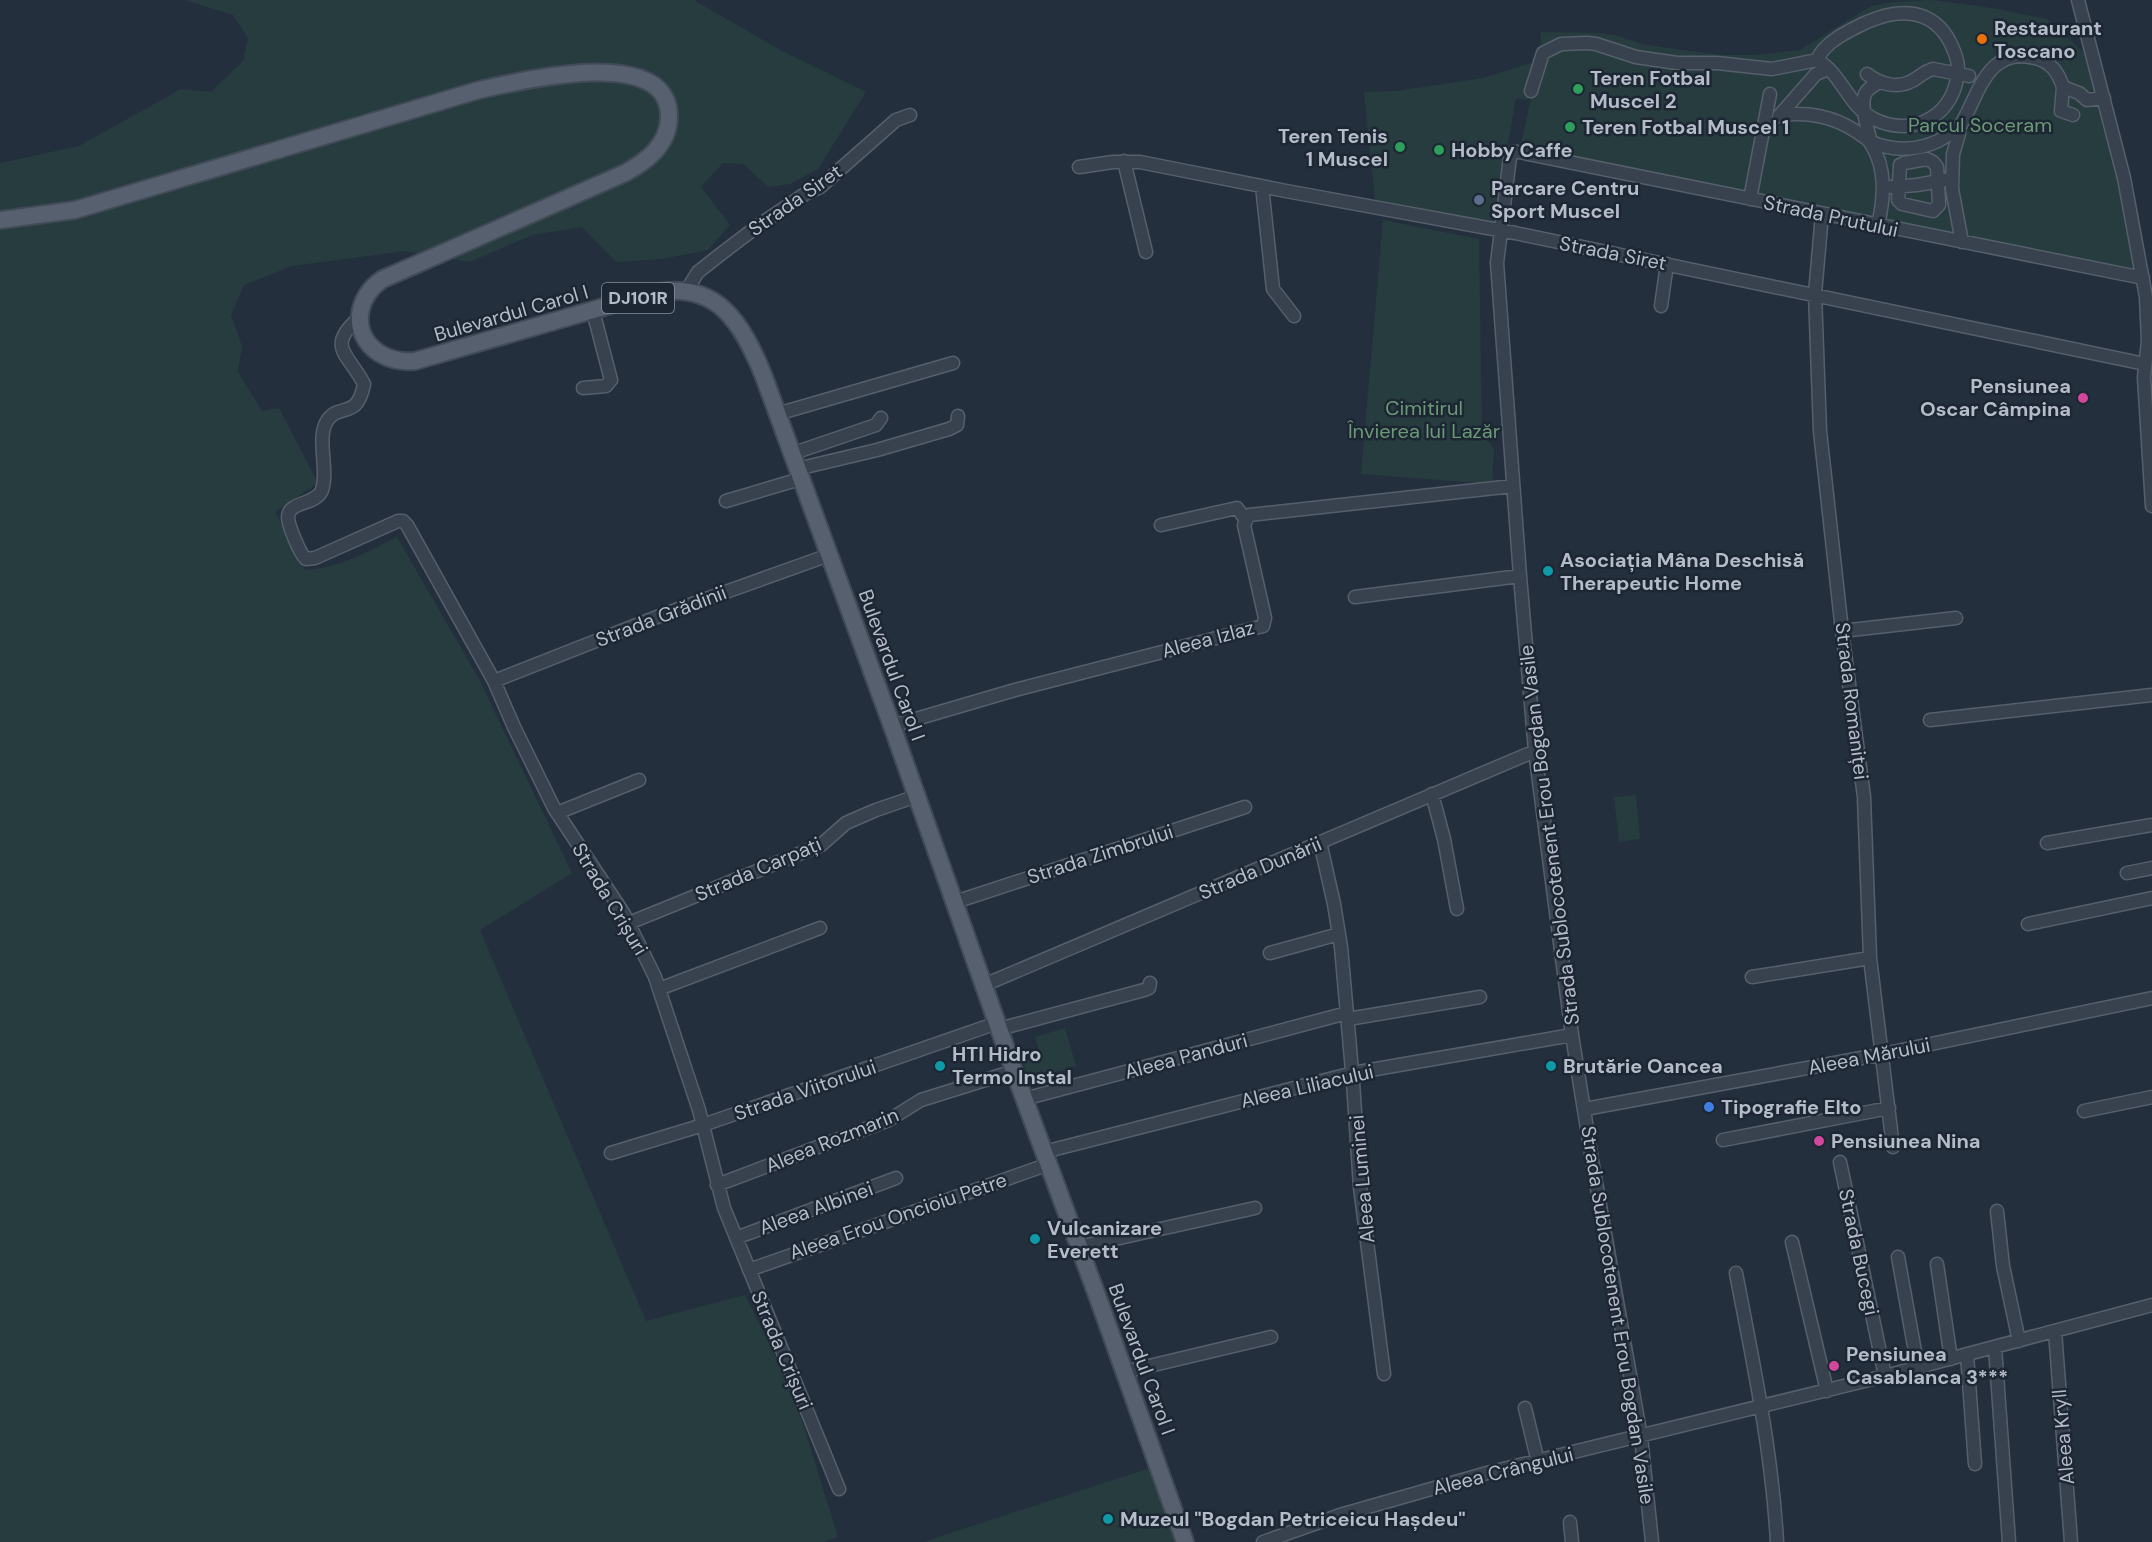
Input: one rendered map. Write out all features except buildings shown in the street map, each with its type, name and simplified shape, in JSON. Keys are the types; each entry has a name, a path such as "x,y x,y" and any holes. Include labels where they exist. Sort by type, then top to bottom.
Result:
{"main road":[{"path":"0,220 75,210 479,90 510,84 584,74 622,73 646,80 663,95 669,114 666,133 657,149 639,165 383,279 363,299 360,317"},
{"name":"Bulevardul Carol I","path":"360,317 366,340 372,348 402,362 416,361 662,291 686,291 706,297 715,302 739,325 755,354 918,796 1024,1099 1185,1542"}],"street":[{"path":"2078,0 2124,178 2143,278 2148,322 2148,361 2144,377 2152,506"},
{"path":"1817,60 1827,47 1853,29 1879,17 1914,14 1926,17 1944,32 1963,75"},
{"path":"1532,91 1543,53 1562,44 1596,44 1636,57 1677,63 1718,63 1772,69 1817,60"},
{"path":"1817,60 1838,78 1853,102 1865,113 1893,126 1909,126 1933,118 1942,110 1963,75 1965,68 1962,52"},
{"path":"1962,242 1955,214 1953,154 1958,138 1957,131 1989,71 1997,63 2006,59 2024,56 2048,63 2060,77 2063,87 2061,111 2073,115"},
{"path":"1766,117 1777,117 1781,114 1816,74 1828,69"},
{"path":"1867,74 1880,82 1892,85 1906,83 1933,69 1943,69 1982,83"},
{"path":"1878,226 1884,186 1871,142 1863,103 1869,88 1880,82"},
{"path":"2063,87 2079,93 2087,100 2104,98"},
{"path":"1749,199 1770,94"},
{"path":"1781,114 1826,116 1849,127 1871,142 1895,148 1919,147 1957,131"},
{"name":"Strada Siret","path":"686,291 698,272 717,257 759,225 820,187 896,120 910,116"},
{"name":"Strada Prutului","path":"1499,230 1510,157 1513,152 1519,152 2143,278"},
{"path":"1927,159 1934,162 1937,167 1937,182 1939,205 1933,211 1899,203 1900,165 1927,159"},
{"path":"1124,161 1146,252"},
{"name":"Strada Siret","path":"1078,167 1124,161 1140,162 1499,230 2148,361"},
{"path":"1884,186 1898,187 1937,182 1952,177"},
{"path":"1262,186 1273,290 1294,316"},
{"name":"Strada Romaniței","path":"1822,214 1815,294 1820,431 1842,631 1864,797 1870,958 1893,1147"},
{"name":"Strada Sublocotenent Erou Bogdan Vasile","path":"1499,230 1497,263 1535,751 1572,1035 1641,1437 1652,1542"},
{"path":"1661,306 1667,264"},
{"path":"583,388 606,386 611,380 593,311"},
{"name":"Strada Crișuri","path":"360,317 345,331 341,345 344,354 364,384 362,393 356,405 327,420 323,432 324,484 321,494 291,509 288,514 289,522 306,559 315,558 398,521 405,522 494,681 557,813 629,923 659,989 703,1125 717,1185 736,1238 839,1489"},
{"path":"777,414 953,363"},
{"path":"796,467 877,450 949,429 957,425 958,416"},
{"path":"726,501 876,425 881,418"},
{"path":"1161,525 1237,508 1246,520 1249,515 1255,513 1513,486"},
{"name":"Aleea Izlaz","path":"892,726 1015,690 1263,626 1265,618 1246,533 1246,520"},
{"name":"Strada Grădinii","path":"494,681 635,625 829,555"},
{"path":"1355,597 1520,576"},
{"path":"1842,631 1956,618"},
{"path":"1930,720 2152,695"},
{"name":"Strada Dunării","path":"984,985 1535,751"},
{"path":"557,813 639,780"},
{"path":"1432,794 1444,839 1457,909"},
{"name":"Strada Carpați","path":"629,923 821,845 846,823 918,796"},
{"name":"Strada Zimbrului","path":"955,902 1245,807"},
{"path":"2047,843 2152,825"},
{"name":"Aleea Luminei","path":"1320,842 1339,934 1353,1073 1360,1187 1384,1374"},
{"path":"2127,873 2152,868"},
{"path":"2028,924 2152,898"},
{"path":"659,989 820,928"},
{"path":"1270,953 1339,934"},
{"path":"1752,977 1870,958"},
{"name":"Strada Viitorului","path":"611,1153 703,1125 998,1026 1144,990 1149,988 1149,982"},
{"name":"Aleea Panduri","path":"1024,1099 1348,1016 1480,997"},
{"name":"Aleea Mărului","path":"1584,1108 1883,1054 2152,998"},
{"name":"Aleea Liliacului","path":"1047,1158 1353,1073 1572,1035"},
{"name":"Aleea Rozmarin","path":"717,1185 890,1120 915,1103 930,1097 1014,1071"},
{"path":"2084,1111 2152,1097"},
{"path":"1723,1140 1889,1108"},
{"name":"Aleea Erou Oncioiu Petre","path":"749,1270 1047,1158"},
{"name":"Strada Bucegi","path":"1840,1162 1885,1376"},
{"name":"Aleea Albinei","path":"736,1238 896,1178"},
{"path":"1079,1247 1255,1208"},
{"path":"1997,1211 2003,1266 2019,1341"},
{"path":"1792,1242 1827,1391"},
{"path":"1898,1257 1918,1368"},
{"path":"1937,1264 1951,1359"},
{"path":"1736,1273 1762,1407 1777,1542"},
{"path":"1641,1437 1918,1368 2152,1305"},
{"name":"Aleea Kryll","path":"2055,1331 2071,1542"},
{"path":"1124,1372 1271,1337"},
{"path":"1995,1347 2009,1542"},
{"path":"1967,1355 1975,1464"},
{"path":"1525,1408 1538,1462"},
{"name":"Aleea Crângului","path":"1263,1542 1351,1512 1487,1473 1641,1437"},
{"path":"1570,1522 1572,1542"}],"green space":[{"path":"185,0 694,0 780,50 866,92 818,169 790,184 768,187 744,164 723,163 701,187 730,225 708,250 662,259 616,262 582,227 532,235 470,262 406,251 292,266 244,285 231,315 242,346 238,372 262,411 279,408 318,483 275,512 305,570 341,563 397,537 479,679 572,873 480,930 646,1321 745,1295 786,1377 838,1537 824,1542 0,1542 0,163 79,146 181,89 211,92 243,61 248,38 233,15"},
{"name":"Parcul Soceram","path":"1933,0 1992,8 2047,19 2095,63 2143,278 1519,152 1540,59 1541,32 1598,33 1615,35 1642,44 1689,51 1723,55 1754,55 1800,50 1871,6 1892,2"},
{"name":"Hobby Caffe","path":"1534,62 1528,100 1516,98 1494,224 1375,200 1364,92 1396,91 1483,78"},
{"name":"Cimitirul Învierea lui Lazăr","path":"1383,220 1479,239 1482,433 1494,449 1492,484 1361,474"},
{"path":"1636,795 1640,839 1619,842 1614,797"},
{"path":"1065,1028 1076,1066 1028,1080 1022,1059 1040,1054 1035,1037"},
{"path":"1150,1468 1175,1542 923,1542"}],"place":[{"name":"Restaurant Toscano","path":"1982,39"},
{"name":"Teren Fotbal Muscel 2","path":"1578,89"},
{"name":"Teren Fotbal Muscel 1","path":"1570,127"},
{"name":"Teren Tenis 1 Muscel","path":"1400,147"},
{"name":"Hobby Caffe","path":"1439,150"},
{"name":"Parcare Centru Sport Muscel","path":"1479,200"},
{"name":"Pensiunea Oscar Câmpina","path":"2083,398"},
{"name":"Asociația Mâna Deschisă Therapeutic Home","path":"1548,571"},
{"name":"HTI Hidro Termo Instal","path":"940,1066"},
{"name":"Brutărie Oancea","path":"1551,1066"},
{"name":"Tipografie Elto","path":"1709,1107"},
{"name":"Pensiunea Nina","path":"1819,1141"},
{"name":"Vulcanizare Everett","path":"1035,1239"},
{"name":"Pensiunea Casablanca 3***","path":"1834,1366"},
{"name":"Muzeul \"Bogdan Petriceicu Hașdeu\"","path":"1108,1519"}]}
